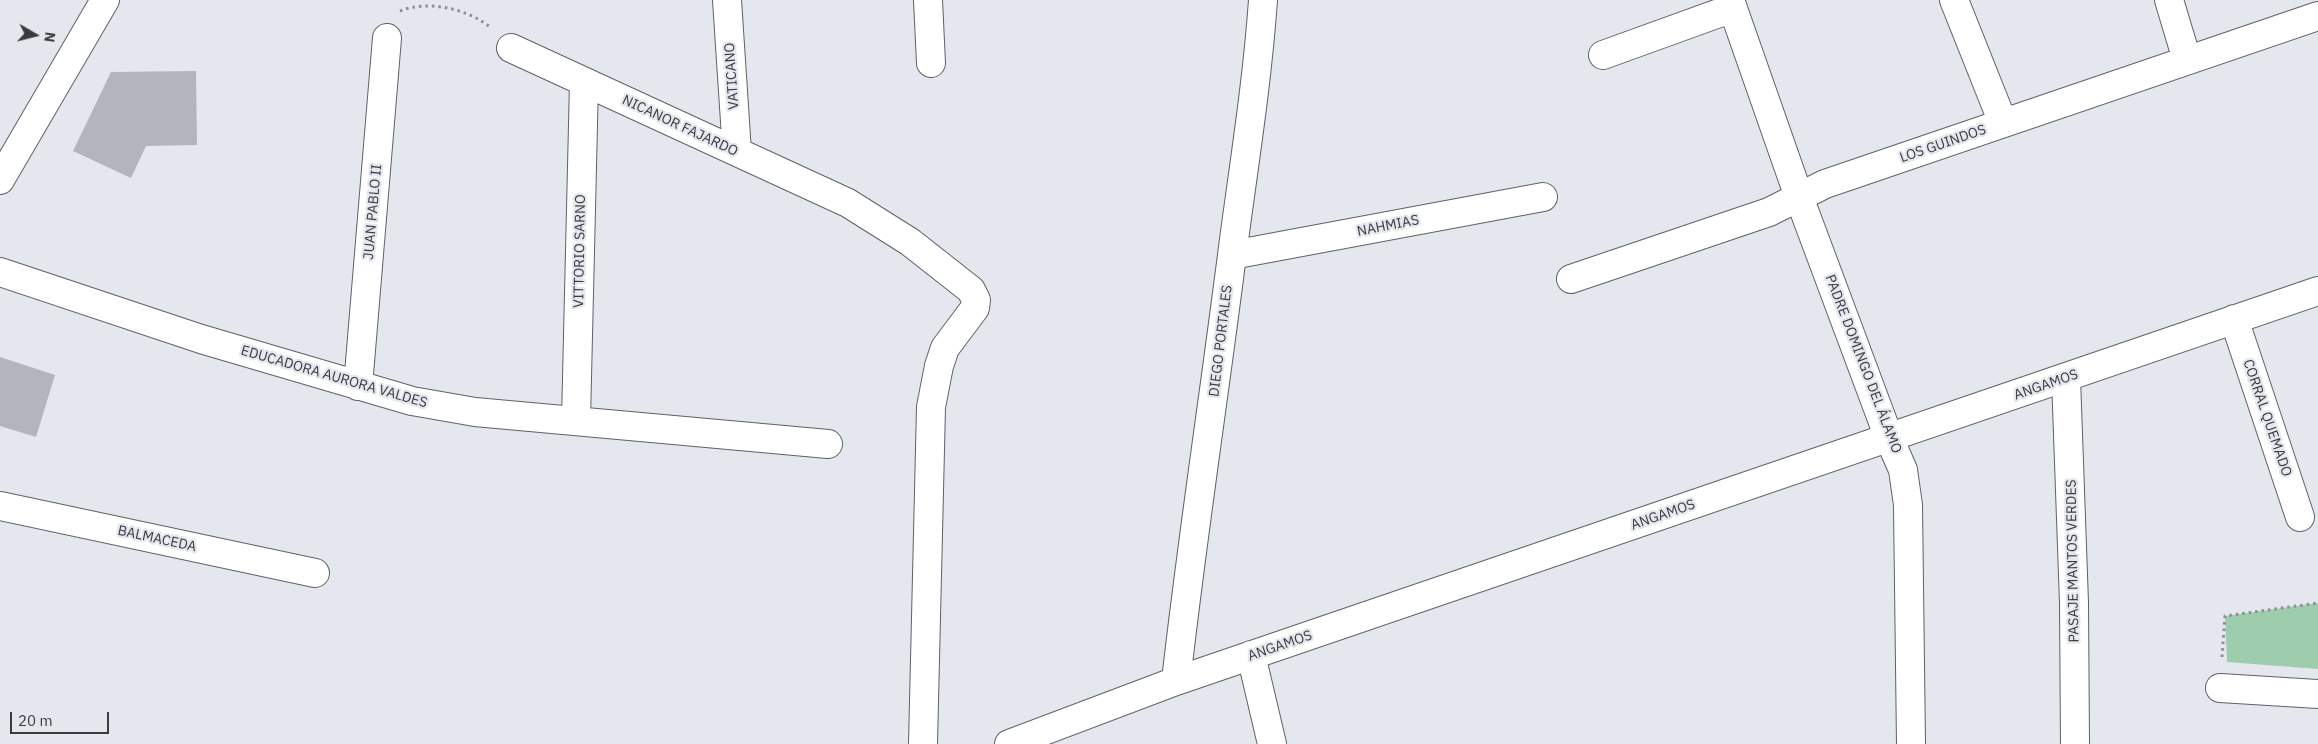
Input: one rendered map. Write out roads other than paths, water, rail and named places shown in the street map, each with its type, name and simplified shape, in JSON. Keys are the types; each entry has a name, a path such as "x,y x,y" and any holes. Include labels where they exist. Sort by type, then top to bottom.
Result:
{"street":[{"path":"0,180 105,0"},
{"name":"VATICANO","path":"727,0 736,152"},
{"path":"928,0 931,63"},
{"name":"DIEGO PORTALES","path":"1176,681 1191,551 1221,354 1232,255 1258,76 1264,0"},
{"path":"1954,0 2003,123"},
{"path":"2169,0 2187,60"},
{"path":"1603,55 1732,4"},
{"name":"PADRE DOMINGO DEL ÁLAMO","path":"1732,4 1799,197 1889,438 1897,454 1907,487 1911,744"},
{"name":"LOS GUINDOS","path":"1571,279 1769,212 1826,184 2318,16"},
{"name":"JUAN PABLO II","path":"358,386 387,38"},
{"name":"NICANOR FAJARDO","path":"511,48 848,203 903,237 942,265 971,290 976,300 974,308 946,348 939,366 931,407 923,744"},
{"name":"VITTORIO SARNO","path":"576,420 584,82"},
{"name":"NAHMIAS","path":"1232,255 1543,197"},
{"name":"EDUCADORA AURORA VALDES","path":"0,272 201,338 412,401 475,412 828,444"},
{"name":"ANGAMOS","path":"1018,742 1176,681 2066,378 2318,290"},
{"name":"CORRAL QUEMADO","path":"2234,320 2300,517"},
{"name":"PASAJE MANTOS VERDES","path":"2066,378 2074,603 2075,744"},
{"name":"BALMACEDA","path":"0,506 315,573"},
{"path":"1251,656 1272,744"},
{"path":"2220,688 2318,694"}]}
